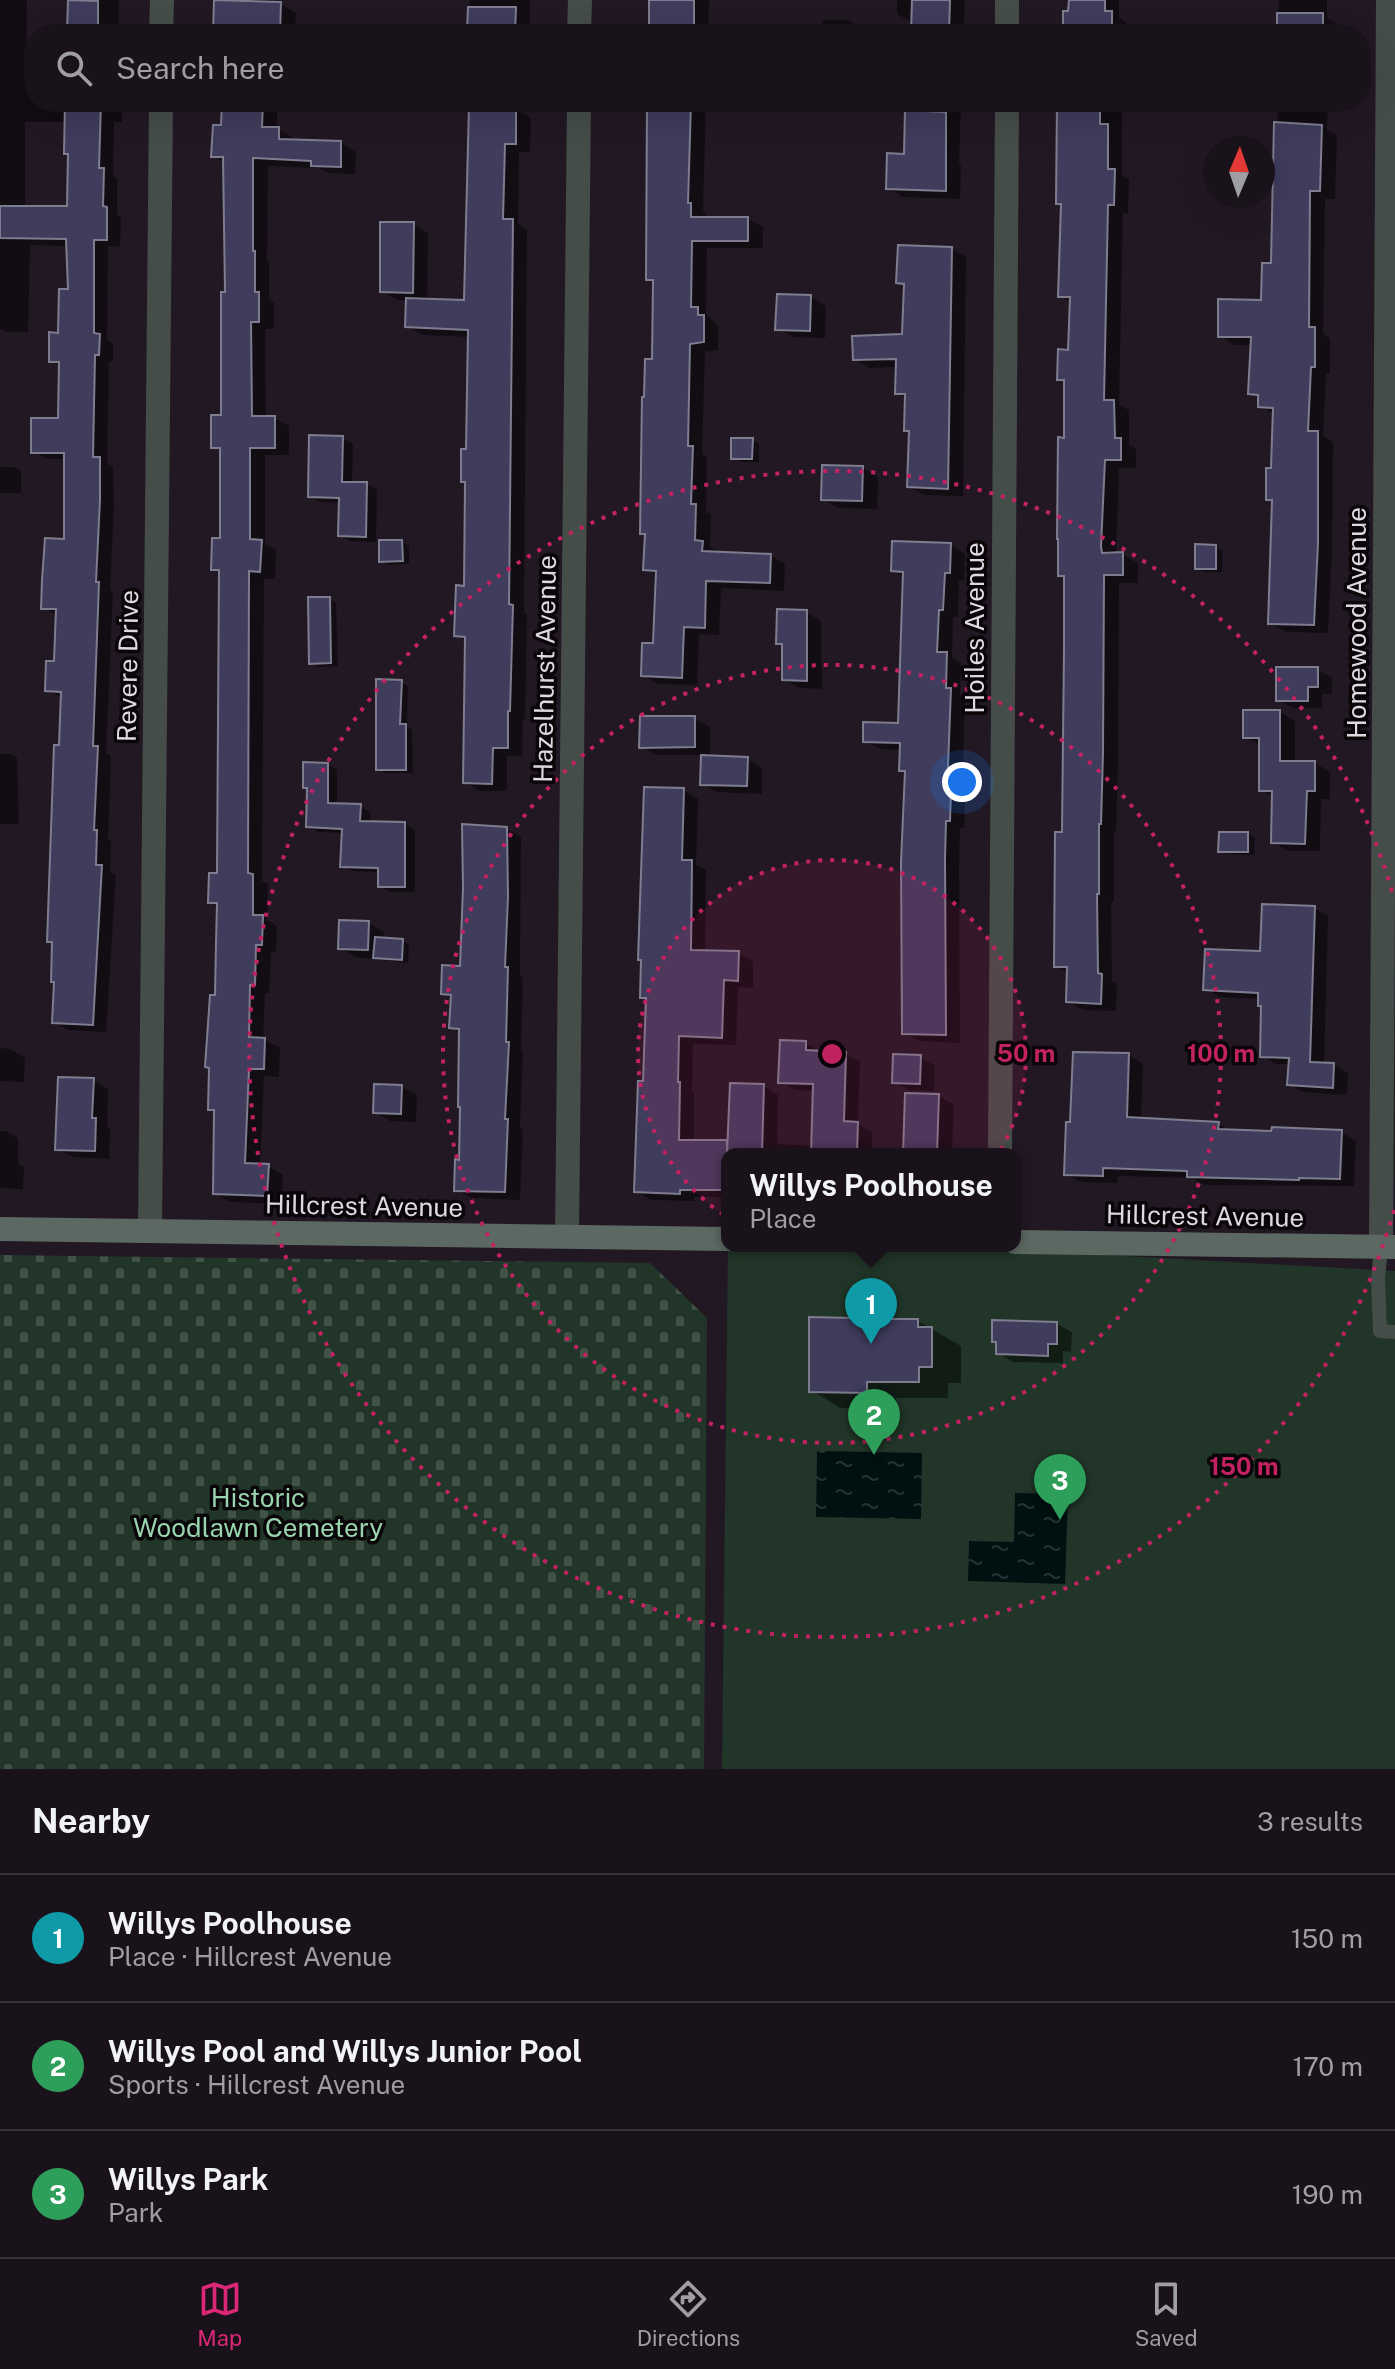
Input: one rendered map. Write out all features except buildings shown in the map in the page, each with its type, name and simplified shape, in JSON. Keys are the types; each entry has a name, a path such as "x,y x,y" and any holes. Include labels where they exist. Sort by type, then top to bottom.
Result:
{"street":[{"path":"161,24 162,0"},
{"path":"579,24 580,0"},
{"path":"1007,0 1007,24"},
{"name":"Homewood Avenue","path":"1388,0 1388,1247"},
{"name":"Revere Drive","path":"150,1231 161,112"},
{"name":"Hazelhurst Avenue","path":"567,1236 579,112"},
{"name":"Hoiles Avenue","path":"1000,1148 1007,112"},
{"name":"Hillcrest Avenue","path":"0,1229 721,1239"},
{"name":"Hillcrest Avenue","path":"1021,1242 1388,1247"}],"lane":[{"path":"1388,1247 1378,1279 1380,1331 1395,1332"}],"green space":[{"path":"1021,1250 1395,1271 1395,1769 722,1769 728,1252"},
{"name":"Historic Woodlawn Cemetery","path":"0,1255 650,1263 707,1318 704,1769 0,1769"}],"water":[{"path":"817,1451 922,1453 921,1519 816,1517"},
{"path":"1015,1493 1068,1494 1065,1584 968,1581 969,1541 1014,1542"}],"place":[{"name":"Willys Poolhouse","path":"871,1344"},
{"name":"Willys Pool and Willys Junior Pool","path":"874,1455"},
{"name":"Willys Park","path":"1060,1520"}]}
